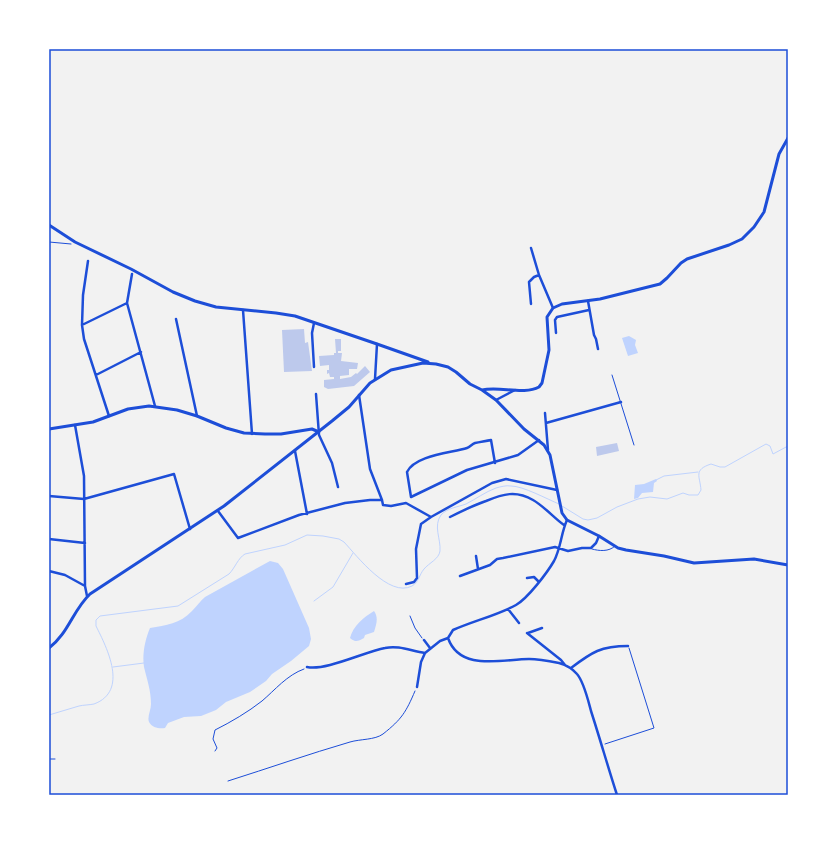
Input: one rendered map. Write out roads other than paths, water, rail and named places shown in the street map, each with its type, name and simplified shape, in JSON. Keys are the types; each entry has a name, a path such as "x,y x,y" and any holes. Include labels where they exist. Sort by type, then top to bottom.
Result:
{"street":[{"path":"482,390 495,388 516,390 536,389 539,387 542,383 549,350 547,317 553,308 562,304 618,295 660,284 687,259 729,246 742,239 751,231 764,212 779,154 788,138"},
{"path":"49,225 75,242 187,298 216,307 286,314 314,322 451,369 470,384 496,400 524,429 539,440 548,450"},
{"path":"531,248 539,275 553,308"},
{"path":"88,261 83,295 82,325 84,338 109,417"},
{"path":"132,274 127,303 155,406"},
{"path":"532,304 529,282 534,277 539,275"},
{"path":"588,301 598,349"},
{"path":"82,325 127,303"},
{"path":"243,310 252,434"},
{"path":"556,333 555,320 557,316 589,310"},
{"path":"176,319 197,416"},
{"path":"314,322 312,333 314,368"},
{"path":"375,379 377,344"},
{"path":"96,376 141,352"},
{"path":"49,648 60,638 87,596 218,510 319,432 344,411 375,379 396,368 412,364 430,363"},
{"path":"496,400 516,390"},
{"path":"316,394 320,437 332,463 338,487"},
{"path":"360,395 370,468 383,505 391,506 406,503 431,517"},
{"path":"546,423 620,402"},
{"path":"49,429 75,426 92,422 132,408 155,406 177,410 197,416 231,430 252,434 281,434 312,429 319,432"},
{"path":"545,413 548,450 556,490 562,513 567,520 615,546 626,550 664,556 694,563 754,559 788,565"},
{"path":"75,426 84,476 85,586 87,596"},
{"path":"495,463 491,440 477,443 467,448 439,453 410,467 407,472 411,496 467,470 495,463 518,455 539,440"},
{"path":"295,451 307,514"},
{"path":"49,496 84,499 174,474 190,529"},
{"path":"406,584 414,582 417,578 416,550 422,524 431,517 500,480 510,480 556,490"},
{"path":"450,517 472,505 495,496 509,494 522,495 532,499 564,525"},
{"path":"218,510 238,538 307,514 352,501 382,500"},
{"path":"417,686 421,662 425,653 430,648 440,641 448,638 453,630 520,603 539,582 552,564 559,548 564,525 567,520"},
{"path":"460,576 490,565 500,558 559,548 568,552 582,548 591,548 596,543 599,536"},
{"path":"49,539 85,543"},
{"path":"476,556 478,569"},
{"path":"49,571 65,575 85,586"},
{"path":"527,578 534,577 539,582"},
{"path":"508,609 519,623"},
{"path":"542,628 527,633 577,674 582,684 617,795"},
{"path":"448,638 455,650 469,659 490,662 529,659 548,660 566,665"},
{"path":"424,640 430,648"},
{"path":"570,668 586,656 599,649 615,646 628,646"},
{"path":"307,667 319,667 386,648 405,648 425,653"}],"lane":[{"path":"612,375 634,445"},
{"path":"591,548 597,550 608,550 615,546"}],"water":[{"path":"629,336 636,340 635,345 638,353 628,356 622,338"},
{"path":"656,479 657,481 654,483 653,492 642,493 638,498 634,499 635,485 644,484"},
{"path":"270,561 278,563 283,569 309,628 311,639 309,646 272,674 266,681 250,692 226,702 216,710 201,716 184,717 168,723 165,728 152,726 149,722 151,706 150,690 143,662 144,647 150,628 162,626 183,619 205,597"},
{"path":"374,611 377,619 374,632 365,635 364,638 359,641 354,641 350,638 359,622"}],"waterway":[{"path":"562,506 583,519 588,520 597,518 617,507 638,499 650,497 667,499 683,493 698,495 701,490 699,474 705,466 711,464 725,467 766,444 770,446 773,454 788,446"},
{"path":"656,480 664,476 698,472"},
{"path":"49,715 79,706 94,704 105,698 111,689 113,679 112,668 105,646 96,626 96,620 100,616 178,606 229,574 240,558 245,554 285,545 307,535 339,539 344,542 374,574 394,586 403,588 412,586 418,580 424,569 436,559 439,554 440,546 437,528 441,515 446,511 466,504 499,487 507,486 522,488 559,504"},
{"path":"314,601 333,587 353,553"},
{"path":"113,667 144,663"}]}
